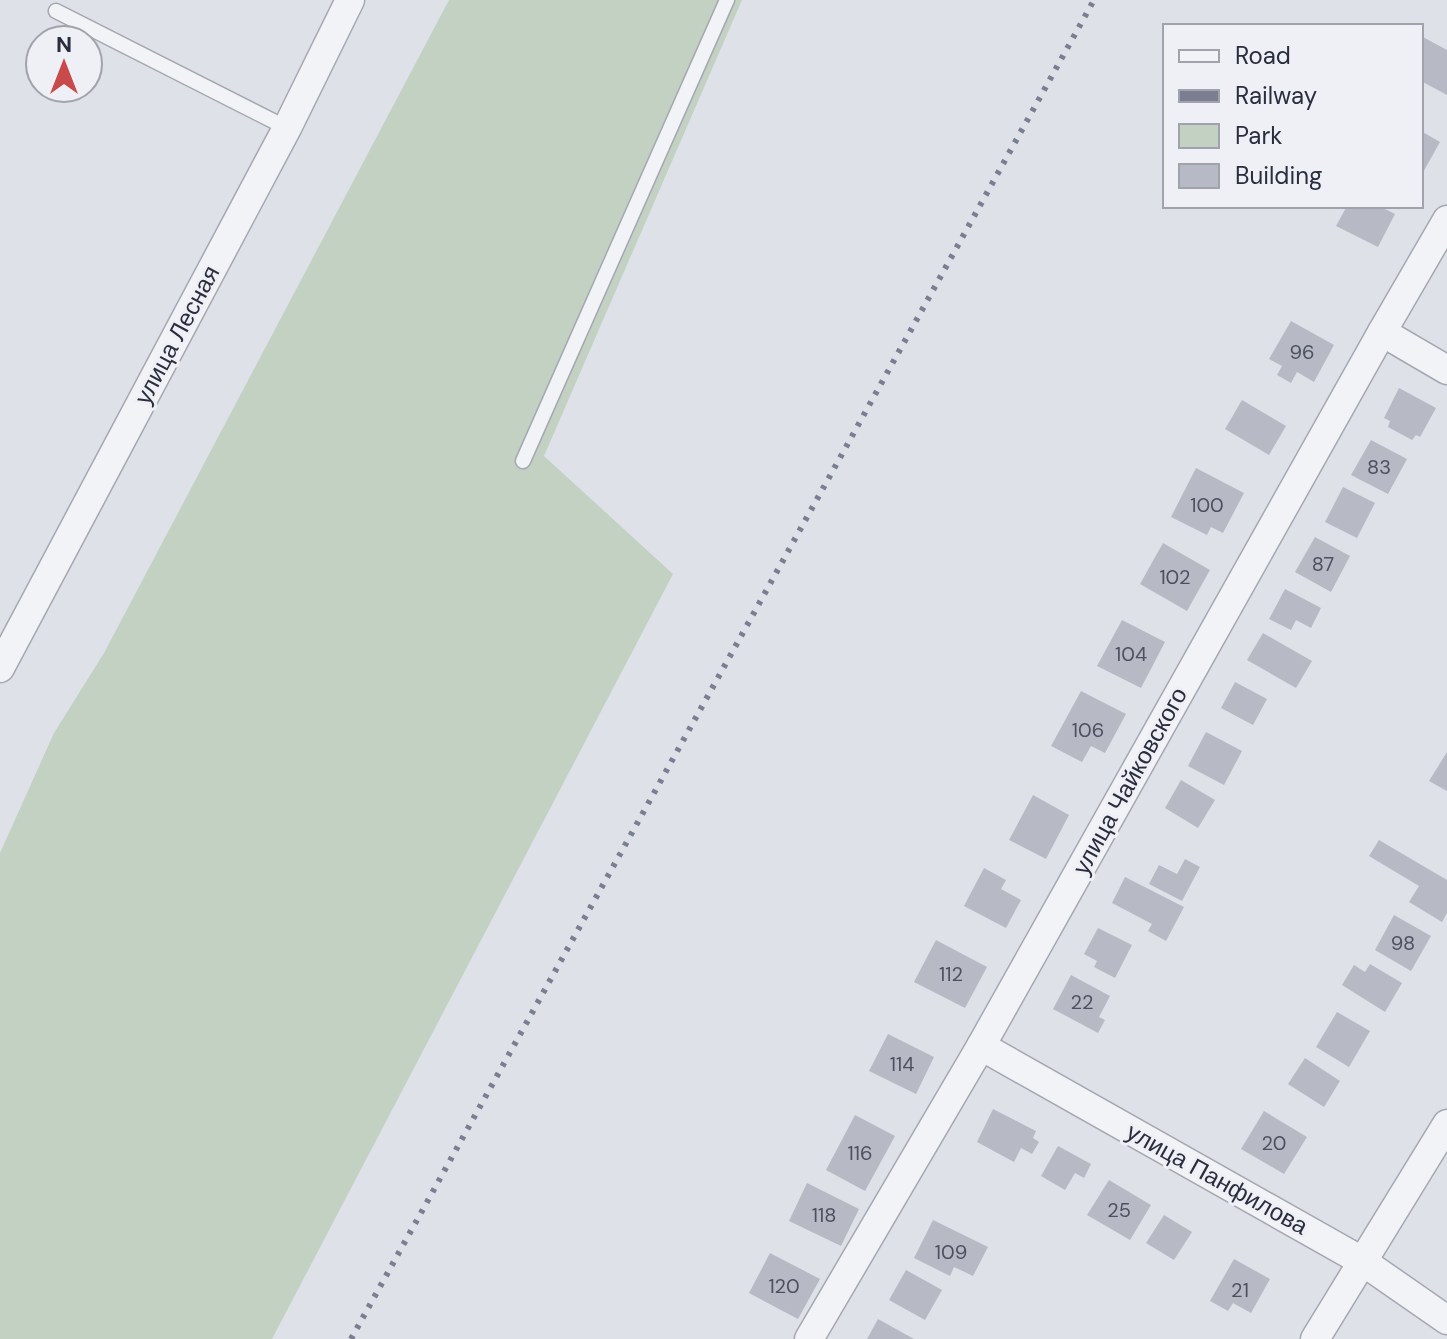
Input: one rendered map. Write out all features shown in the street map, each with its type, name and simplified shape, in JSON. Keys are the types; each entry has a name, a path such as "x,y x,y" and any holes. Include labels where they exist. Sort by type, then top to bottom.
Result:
{"street":[{"name":"улица Лесная","path":"0,668 287,128 350,0"},
{"name":"улица Чайковского","path":"809,1339 981,1046 1447,220"},
{"path":"1382,332 1447,370"},
{"name":"улица Панфилова","path":"981,1046 1362,1261 1447,1320"},
{"path":"1315,1339 1447,1124"}],"lane":[{"path":"523,461 727,0"},
{"path":"56,11 287,128"}],"green space":[{"path":"449,0 742,0 544,456 673,574 272,1339 0,1339 0,853 54,733 104,653"}],"building":[{"path":"1423,37 1447,50 1447,95 1423,82"},
{"path":"1423,132 1440,142 1423,172"},
{"path":"1346,208 1383,208 1395,214 1378,247 1336,226"},
{"path":"1291,321 1334,345 1314,382 1297,372 1291,383 1277,375 1282,366 1269,359"},
{"path":"1399,388 1436,408 1420,437 1416,435 1412,440 1388,427 1390,421 1384,418"},
{"path":"1242,400 1286,426 1269,455 1225,429"},
{"path":"1371,440 1407,459 1388,494 1351,475"},
{"path":"1196,468 1244,493 1223,533 1211,527 1207,535 1171,517"},
{"path":"1343,487 1375,503 1357,538 1325,522"},
{"path":"1315,537 1350,556 1331,592 1295,572"},
{"path":"1163,543 1210,570 1187,611 1140,584"},
{"path":"1285,589 1321,608 1311,628 1296,620 1291,630 1269,619"},
{"path":"1122,620 1165,642 1141,688 1097,666"},
{"path":"1263,633 1312,661 1296,688 1247,660"},
{"path":"1235,682 1267,699 1253,725 1221,708"},
{"path":"1081,691 1126,714 1105,753 1091,746 1082,762 1051,746"},
{"path":"1206,732 1242,751 1224,785 1188,766"},
{"path":"1447,752 1447,791 1429,781"},
{"path":"1181,780 1215,800 1198,828 1165,808"},
{"path":"1033,795 1069,815 1046,859 1009,840"},
{"path":"1379,840 1447,880 1447,913 1442,922 1409,902 1419,886 1369,856"},
{"path":"1185,859 1200,867 1182,901 1149,884 1159,865 1177,874"},
{"path":"984,868 1006,880 1001,889 1021,900 1006,928 964,906"},
{"path":"1125,877 1184,907 1166,941 1148,931 1152,924 1112,903"},
{"path":"1394,915 1431,936 1411,971 1375,950"},
{"path":"1098,928 1132,945 1115,978 1094,967 1097,961 1084,954"},
{"path":"936,940 987,967 965,1008 914,982"},
{"path":"1370,964 1402,983 1385,1012 1342,985 1354,965 1365,972"},
{"path":"1071,975 1110,996 1099,1017 1105,1020 1098,1033 1053,1009"},
{"path":"1337,1012 1370,1031 1349,1067 1316,1047"},
{"path":"888,1034 934,1057 916,1094 869,1071"},
{"path":"1305,1058 1340,1081 1324,1107 1288,1084"},
{"path":"993,1109 1036,1131 1033,1138 1039,1142 1032,1154 1021,1148 1014,1162 977,1142"},
{"path":"1264,1111 1307,1137 1284,1174 1241,1149"},
{"path":"855,1115 895,1136 865,1191 826,1170"},
{"path":"1058,1146 1091,1164 1084,1178 1075,1173 1065,1190 1041,1176"},
{"path":"1109,1180 1151,1205 1130,1240 1087,1215"},
{"path":"807,1183 859,1209 841,1246 789,1221"},
{"path":"1164,1215 1192,1232 1174,1260 1146,1243"},
{"path":"933,1220 988,1247 973,1276 954,1267 950,1276 914,1258"},
{"path":"770,1253 820,1279 798,1319 749,1293"},
{"path":"1234,1259 1270,1279 1251,1313 1233,1303 1228,1311 1210,1301"},
{"path":"906,1270 942,1290 925,1320 889,1300"},
{"path":"878,1319 914,1339 867,1339"}],"railway":[{"path":"351,1339 1094,0"}]}
